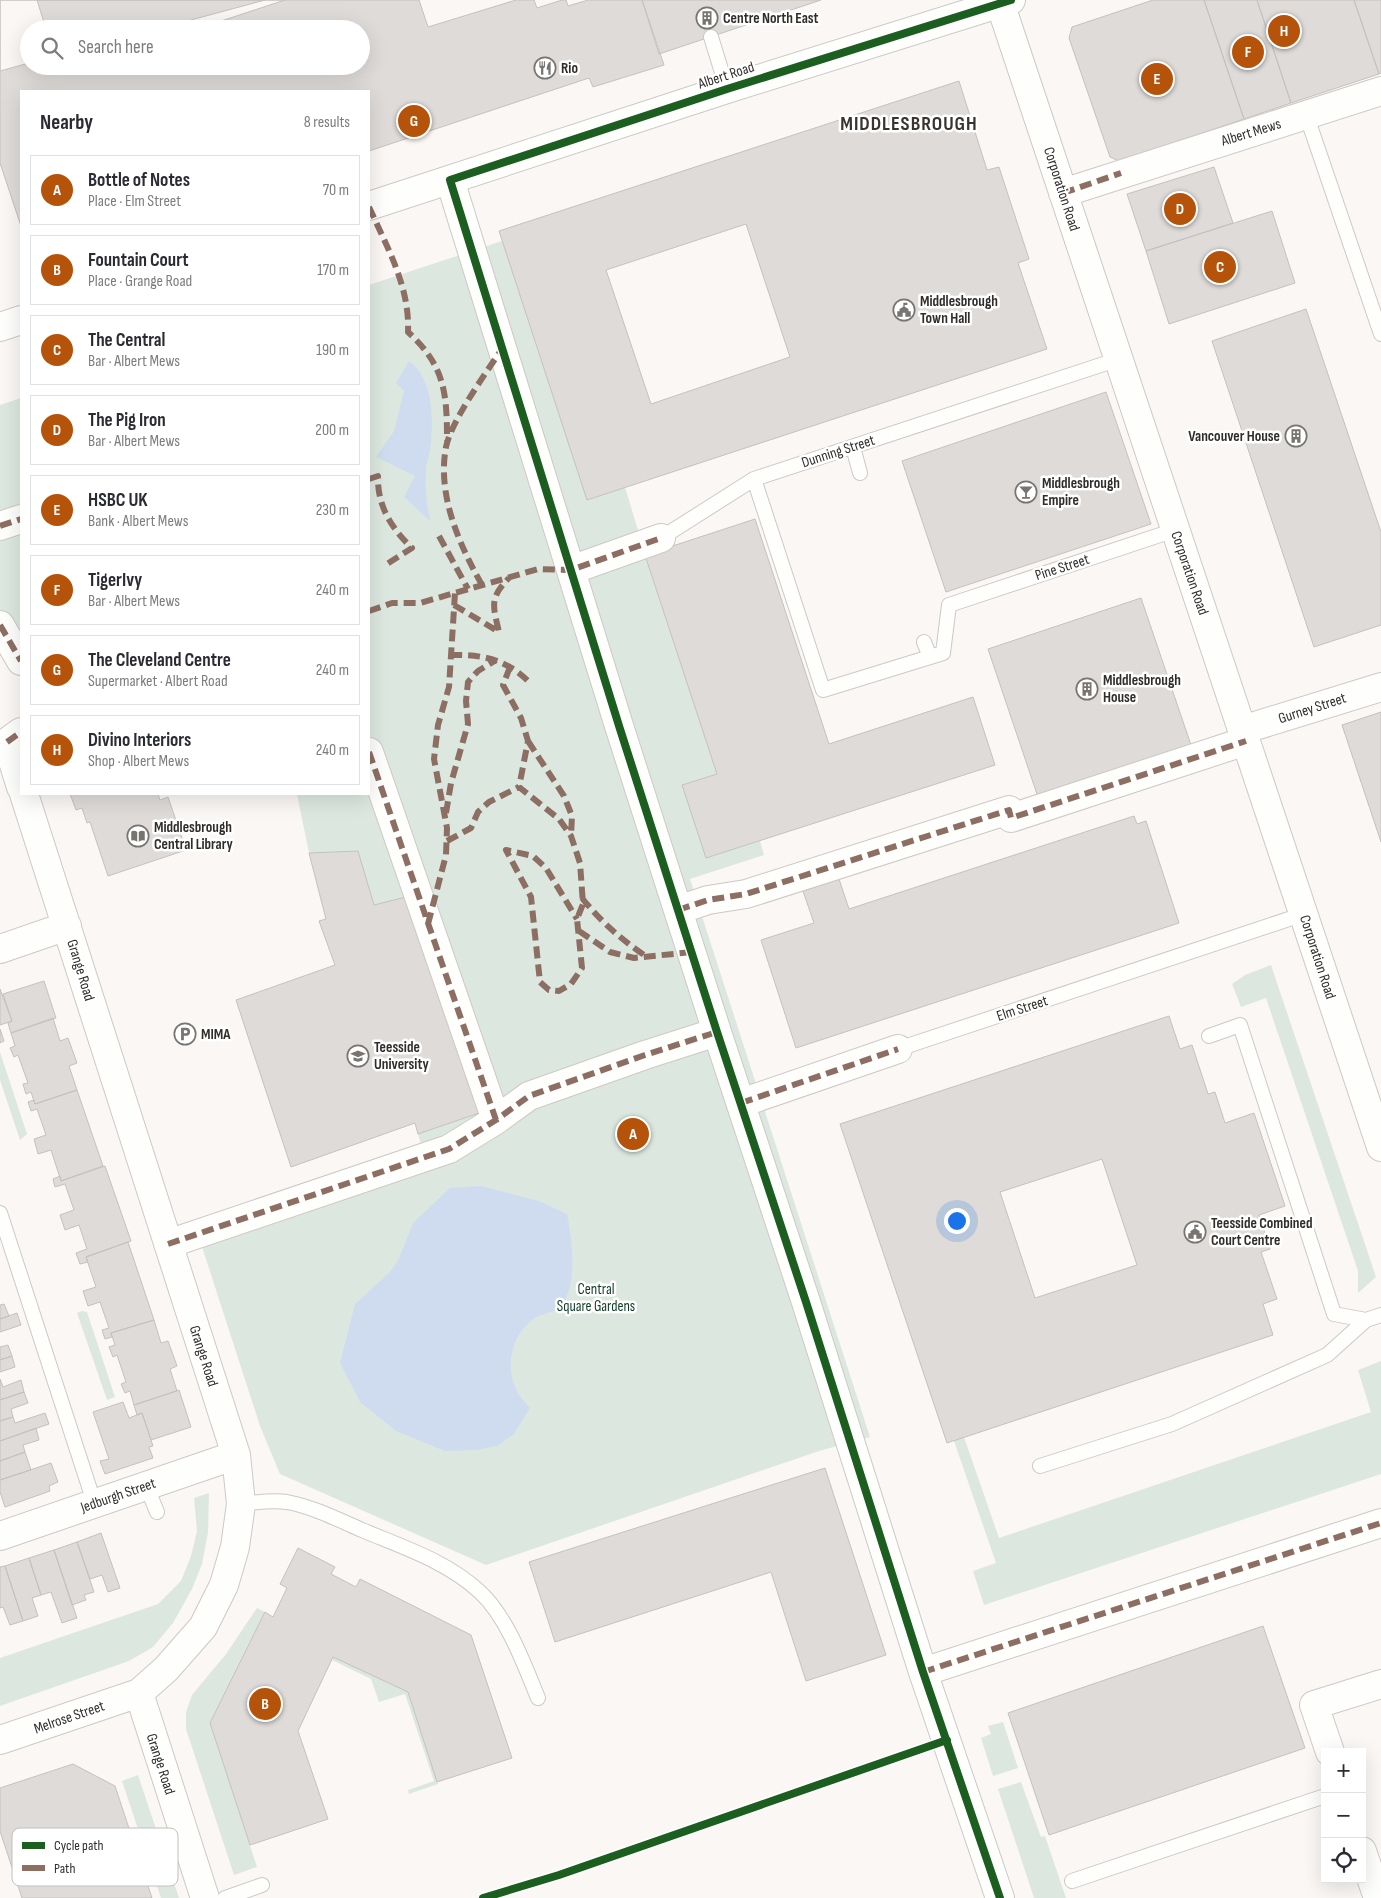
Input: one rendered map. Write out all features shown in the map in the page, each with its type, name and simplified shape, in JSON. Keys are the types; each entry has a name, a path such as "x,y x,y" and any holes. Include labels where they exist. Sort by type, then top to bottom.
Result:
{"street":[{"name":"Albert Road","path":"370,206 1003,1"},
{"name":"Corporation Road","path":"1003,1 1063,192 1381,1146"},
{"name":"Albert Mews","path":"1063,192 1120,172 1381,91"},
{"path":"450,180 570,570 717,1032 922,1672 1000,1898"},
{"path":"0,327 20,320"},
{"path":"0,526 20,519"},
{"name":"Dunning Street","path":"570,570 661,538"},
{"path":"0,625 20,659"},
{"name":"Gurney Street","path":"678,910 708,900 746,894 1009,810 1011,818 1381,687"},
{"path":"14,737 20,780"},
{"path":"370,755 496,1120"},
{"name":"Grange Road","path":"24,795 236,1455 241,1504 235,1547 224,1586 203,1628 166,1670 139,1693 205,1898"},
{"path":"0,948 67,926"},
{"path":"168,1244 449,1149 496,1120 529,1096 717,1032"},
{"name":"Elm Street","path":"741,1103 898,1049"},
{"name":"Jedburgh Street","path":"0,1536 94,1502 236,1455"},
{"path":"922,1672 1381,1523"},
{"path":"1329,1748 1314,1705 1381,1684"},
{"name":"Melrose Street","path":"0,1740 139,1693"},
{"path":"1366,1862 1377,1889"}],"lane":[{"path":"711,37 727,89"},
{"path":"1306,114 1381,334"},
{"name":"Dunning Street","path":"661,538 754,479 1119,359"},
{"path":"853,447 860,473"},
{"path":"754,479 823,690 930,657 924,642"},
{"name":"Pine Street","path":"930,657 943,653 949,605 1175,530"},
{"name":"Elm Street","path":"898,1049 1304,914"},
{"path":"1208,1036 1240,1025 1334,1314 1366,1320"},
{"path":"0,1213 94,1502"},
{"path":"1040,1466 1172,1424 1327,1355 1366,1320 1381,1315"},
{"path":"146,1485 157,1512"},
{"path":"241,1504 285,1502 311,1508 437,1561 480,1592 496,1613 519,1653 538,1698"},
{"path":"1072,1881 1321,1797"},
{"path":"225,1898 262,1885"}],"green space":[{"name":"Central Square Gardens","path":"502,241 625,487 649,567 717,774 682,785 706,858 760,841 764,855 690,879 870,1437 819,1451 486,1565 280,1474 260,1426 194,1222 423,1151 418,1134 482,1112 374,905 358,851 309,853 297,795 370,795 370,285"},
{"path":"20,398 20,660 0,609 0,405"},
{"path":"1271,965 1376,1277 1358,1293 1358,1271 1266,998 1241,1007 1232,984 1245,975"},
{"path":"0,1052 27,1134 20,1140 0,1080"},
{"path":"87,1312 115,1397 107,1400 77,1313"},
{"path":"1381,1361 1381,1474 984,1605 973,1571 996,1563 954,1441 964,1437 999,1538 1371,1412 1358,1370"},
{"path":"209,1493 208,1533 202,1564 192,1589 173,1623 153,1647 129,1661 0,1706 0,1658 158,1604 181,1581 191,1556 197,1531 194,1498"},
{"path":"257,1608 265,1612 210,1723 257,1867 234,1875 186,1729 186,1712 192,1695 226,1654"},
{"path":"333,1657 408,1692 438,1784 409,1794 408,1790 434,1781 405,1694 379,1702 371,1679 332,1660"},
{"path":"1003,1722 1018,1768 993,1776 981,1738 991,1734 988,1726"},
{"path":"138,1775 156,1828 138,1828 122,1781"},
{"path":"1021,1782 1041,1837 1045,1836 1066,1898 1034,1898 998,1789"},
{"path":"157,1886 175,1886 179,1898 161,1898"}],"water":[{"path":"409,361 417,369 428,389 432,414 430,450 426,469 427,503 431,522 404,497 415,476 376,457 394,431 404,391 396,383"},
{"path":"481,1186 539,1201 567,1214 571,1236 572,1275 566,1298 560,1307 532,1320 525,1326 515,1342 511,1361 513,1380 519,1394 530,1408 513,1435 497,1446 477,1450 445,1451 396,1431 360,1402 340,1363 355,1304 390,1272 398,1261 413,1223 450,1188"}],"building":[{"path":"0,0 265,0 191,20 20,20 20,65 0,71"},
{"path":"0,0 419,0 428,27 516,0 534,0 537,8 562,0 566,0 568,6 588,0 642,0 664,65 593,87 589,78 370,151 370,90 20,90 20,223 0,163"},
{"path":"37,0 285,0 224,20 43,20"},
{"name":"Centre North East","path":"642,0 821,0 659,54"},
{"path":"1153,0 1204,0 1244,119 1119,161 1110,157 1069,38 1072,27"},
{"path":"1204,0 1257,0 1291,103 1244,119"},
{"path":"1257,0 1354,0 1379,74 1291,103"},
{"path":"1354,0 1381,0 1381,73 1379,74"},
{"name":"Middlesbrough Town Hall","path":"959,81 987,170 999,167 1029,259 1018,263 1047,349 587,500 499,231","holes":["746,224 790,357 651,404 606,270"]},
{"path":"1214,167 1233,223 1146,251 1127,194"},
{"path":"1272,211 1295,283 1169,324 1146,251"},
{"name":"Vancouver House","path":"1306,309 1381,532 1381,625 1314,647 1212,341"},
{"name":"Middlesbrough Empire","path":"1106,392 1151,524 946,592 902,461"},
{"path":"755,519 829,744 973,697 995,765 706,858 682,785 717,774 645,555"},
{"name":"Middlesbrough House","path":"1141,598 1192,748 1039,800 988,649"},
{"path":"1381,712 1381,842 1342,725"},
{"name":"Middlesbrough Central Library","path":"70,795 158,795 160,800 168,797 186,850 108,876 90,822 87,823 82,808 76,810"},
{"path":"1134,816 1137,824 1146,821 1179,923 796,1048 761,940 814,923 803,891 839,879 849,909"},
{"name":"Teesside University","path":"358,851 374,905 406,897 482,1112 418,1134 415,1123 291,1167 236,1000 335,965 319,921 326,919 309,853"},
{"path":"44,981 56,1018 11,1033 8,1023 12,1021 3,994"},
{"path":"0,989 12,1021 0,1025"},
{"name":"Teesside Combined Court Centre","path":"1169,1016 1180,1049 1192,1045 1208,1094 1215,1092 1225,1123 1254,1113 1285,1206 1259,1215 1270,1249 1261,1252 1277,1299 1263,1304 1273,1335 947,1443 840,1124","holes":["1102,1159 1137,1265 1035,1298 1000,1192"]},
{"path":"53,1018 60,1041 68,1038 77,1063 69,1066 77,1090 35,1104 31,1092 26,1094 23,1084 28,1083 18,1055 14,1057 10,1048 15,1046 11,1033"},
{"path":"0,1029 4,1041 0,1043"},
{"path":"77,1090 103,1166 61,1181 51,1150 38,1154 34,1139 46,1135 37,1109 31,1111 28,1102 34,1100 35,1104"},
{"path":"105,1166 131,1241 86,1257 88,1262 80,1264 76,1253 87,1249 79,1225 65,1230 60,1215 74,1210 65,1184 55,1187 53,1179 60,1176 61,1181"},
{"path":"128,1242 154,1320 111,1333 112,1337 105,1339 102,1330 109,1328 100,1302 88,1306 83,1291 96,1287 86,1257"},
{"path":"4,1304 9,1316 0,1319 0,1305"},
{"path":"17,1313 21,1325 0,1332 0,1319"},
{"path":"154,1320 161,1343 168,1341 177,1366 170,1369 177,1391 134,1405 130,1391 125,1393 121,1384 126,1382 117,1355 113,1357 109,1347 115,1345 111,1333"},
{"path":"8,1345 12,1356 0,1360 0,1347"},
{"path":"12,1356 15,1367 0,1372 0,1360"},
{"path":"0,1379 3,1387 21,1380 24,1392 0,1400"},
{"path":"179,1390 191,1427 151,1440 142,1413 137,1415 134,1405"},
{"path":"24,1392 28,1403 11,1409 13,1417 0,1421 0,1400"},
{"path":"123,1402 129,1418 142,1413 153,1446 149,1447 153,1458 105,1474 100,1461 109,1459 93,1412"},
{"path":"45,1413 49,1424 0,1441 0,1421 13,1417 15,1423"},
{"path":"36,1428 39,1440 23,1445 25,1452 0,1461 0,1441"},
{"path":"25,1452 31,1470 0,1480 0,1461"},
{"path":"51,1463 58,1482 49,1486 50,1491 5,1507 0,1492 0,1480"},
{"path":"825,1468 886,1655 806,1681 771,1572 555,1642 529,1562"},
{"path":"101,1533 120,1588 108,1592 102,1575 90,1579 77,1542"},
{"path":"77,1542 94,1592 84,1595 86,1600 72,1605 54,1550"},
{"path":"298,1548 335,1567 331,1574 356,1587 360,1579 471,1635 512,1758 437,1782 408,1692 333,1657 298,1731 328,1819 250,1845 210,1723 265,1612 273,1617 287,1588 280,1584"},
{"path":"54,1550 77,1618 62,1623 51,1592 41,1595 29,1558"},
{"path":"29,1558 41,1595 32,1598 38,1616 23,1621 5,1566"},
{"path":"5,1566 23,1621 10,1625 3,1607 0,1608 0,1567"},
{"path":"1263,1626 1305,1748 1049,1835 1008,1713"},
{"path":"73,1764 115,1786 129,1828 12,1828 12,1868 0,1831 0,1788"},
{"path":"18,1886 148,1886 152,1898 22,1898"}],"marked path":[{"path":"1063,193 1121,173"},
{"path":"370,209 390,252 401,283 408,315 408,332 430,357 441,381 446,408 447,441"},
{"path":"482,585 465,553 452,519 447,501 444,465 446,447 455,423 503,347"},
{"path":"370,479 378,476 380,497 387,515 404,540 412,548 387,564"},
{"path":"0,526 20,519"},
{"path":"439,536 468,589"},
{"path":"370,611 392,603 420,603 538,569 571,570 661,538"},
{"path":"454,605 499,632 494,609 495,597 509,578"},
{"path":"428,924 446,855 447,828 434,759 438,725 449,687 455,593"},
{"path":"0,625 20,659"},
{"path":"450,655 492,659 511,668 528,681"},
{"path":"446,813 451,783 468,724 466,701 468,682 478,671 496,660"},
{"path":"510,667 503,685 521,718 528,741 519,787 559,819 571,836 580,863 583,904 577,919 582,968 571,984 559,991 549,990 540,982 531,897 506,850 533,856 546,868 577,919"},
{"path":"7,742 20,733"},
{"path":"528,741 564,796 572,816 571,836"},
{"path":"678,910 708,900 746,894 1009,810 1011,818 1246,741"},
{"path":"370,755 496,1120"},
{"path":"447,841 471,828 478,812 489,802 519,787"},
{"path":"582,898 612,930 647,957"},
{"path":"579,931 610,952 634,958 692,952"},
{"path":"168,1244 449,1149 496,1120 529,1096 717,1032"},
{"path":"741,1103 898,1049"},
{"path":"923,1672 1381,1523"}],"cycle path":[{"path":"1000,1898 923,1672 806,1302 717,1032 620,729 450,180 727,89 1011,0"},
{"path":"483,1898 559,1875 947,1740"}],"place":[{"name":"Centre North East","path":"707,18"},
{"name":"Divino Interiors","path":"1284,31"},
{"name":"TigerIvy","path":"1248,52"},
{"name":"Rio","path":"545,68"},
{"name":"HSBC UK","path":"1157,79"},
{"name":"The Cleveland Centre","path":"414,121"},
{"name":"The Pig Iron","path":"1180,209"},
{"name":"The Central","path":"1220,267"},
{"name":"Middlesbrough Town Hall","path":"904,310"},
{"name":"Vancouver House","path":"1296,436"},
{"name":"Middlesbrough Empire","path":"1026,492"},
{"name":"Middlesbrough House","path":"1087,689"},
{"name":"Middlesbrough Central Library","path":"138,836"},
{"name":"MIMA","path":"185,1034"},
{"name":"Teesside University","path":"358,1056"},
{"name":"Bottle of Notes","path":"633,1134"},
{"name":"Teesside Combined Court Centre","path":"1195,1232"},
{"name":"Fountain Court","path":"265,1704"}],"district":[{"name":"MIDDLESBROUGH","path":"909,123"}]}
